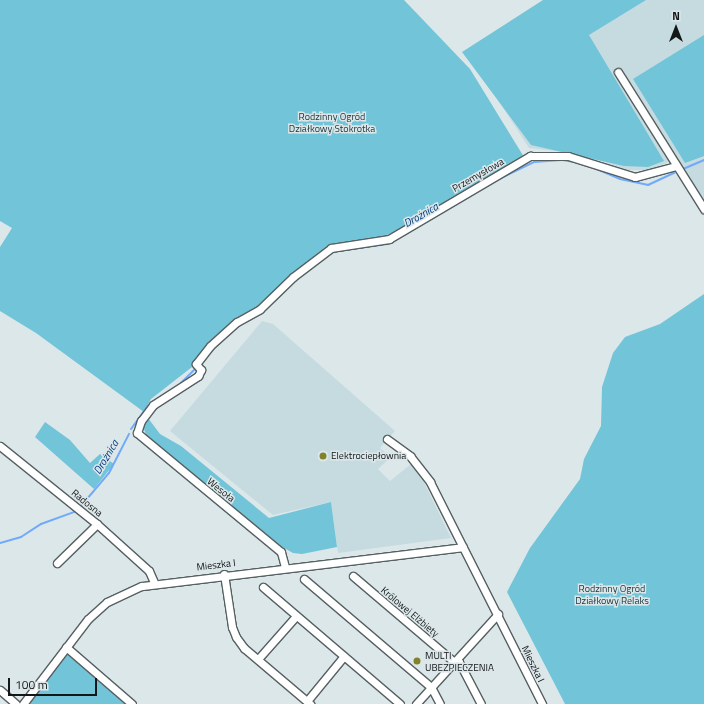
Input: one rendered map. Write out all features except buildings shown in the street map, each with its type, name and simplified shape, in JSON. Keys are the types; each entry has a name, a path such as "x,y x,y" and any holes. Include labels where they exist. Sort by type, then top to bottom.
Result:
{"street":[{"path":"618,72 704,209"},
{"name":"Przemysłowa","path":"137,433 141,421 153,405 198,376 201,370 196,364 210,346 237,322 260,309 293,277 331,248 389,239 530,156 568,156 636,177 676,166"},
{"name":"Wesoła","path":"137,433 281,552 285,567"},
{"name":"Mieszka I","path":"387,440 421,467 498,614 542,704"},
{"name":"Radosna","path":"0,446 97,524 149,571 154,582"},
{"path":"57,564 97,524"},
{"name":"Mieszka I","path":"23,704 88,619 107,602 127,591 154,582 463,547"},
{"path":"224,574 232,627 244,648 308,703 344,656"},
{"name":"Królowej Elżbiety","path":"353,576 454,662 462,665 481,704"},
{"path":"304,579 432,687 440,704"},
{"path":"263,587 400,704"},
{"path":"416,704 498,614"},
{"path":"258,659 296,616"},
{"path":"66,647 132,704"},
{"path":"0,690 16,704"}],"shaded area":[{"path":"543,0 704,0 704,200 676,157 655,170 628,170 580,154 529,148 491,89"},
{"name":"Elektrociepłownia","path":"262,321 273,324 395,431 380,448 391,457 378,469 390,481 411,464 419,472 451,538 338,553 331,502 273,515 170,431"}],"green space":[{"name":"Rodzinny Ogród Działkowy Stokrotka","path":"0,0 404,0 470,69 524,157 401,229 377,239 330,244 197,358 192,367 151,399 144,412 36,333 0,311 0,247 12,228 0,221"},
{"path":"543,0 646,0 589,35 664,161 648,167 624,166 531,145 462,52"},
{"path":"704,35 704,156 685,163 633,79"},
{"name":"Rodzinny Ogród Działkowy Relaks","path":"704,294 704,704 565,704 507,592 530,548 580,479 584,459 601,426 602,387 613,353 625,337 660,324"},
{"path":"148,418 160,434 181,446 269,518 331,502 337,547 302,554 293,553 263,536 148,441 143,426"},
{"path":"45,422 70,440 90,463 100,454 114,464 94,489 35,437"},
{"path":"66,647 134,704 23,704"}],"waterway":[{"name":"Drożnica","path":"493,182 534,162 562,160 580,163"},
{"name":"Drożnica","path":"683,169 704,160"},
{"name":"Drożnica","path":"592,167 620,179 648,185 674,173"},
{"name":"Drożnica","path":"331,252 387,244 407,232"},
{"name":"Drożnica","path":"238,326 261,313 276,298"},
{"name":"Drożnica","path":"207,355 229,334"},
{"name":"Drożnica","path":"181,383 196,368"},
{"name":"Drożnica","path":"131,429 148,406"},
{"name":"Drożnica","path":"81,506 109,473 129,434"},
{"name":"Drożnica","path":"0,543 21,537 41,524 76,511"}],"place":[{"name":"Elektrociepłownia","path":"323,456"},
{"name":"MULTI UBEZPIECZENIA","path":"417,661"}]}
